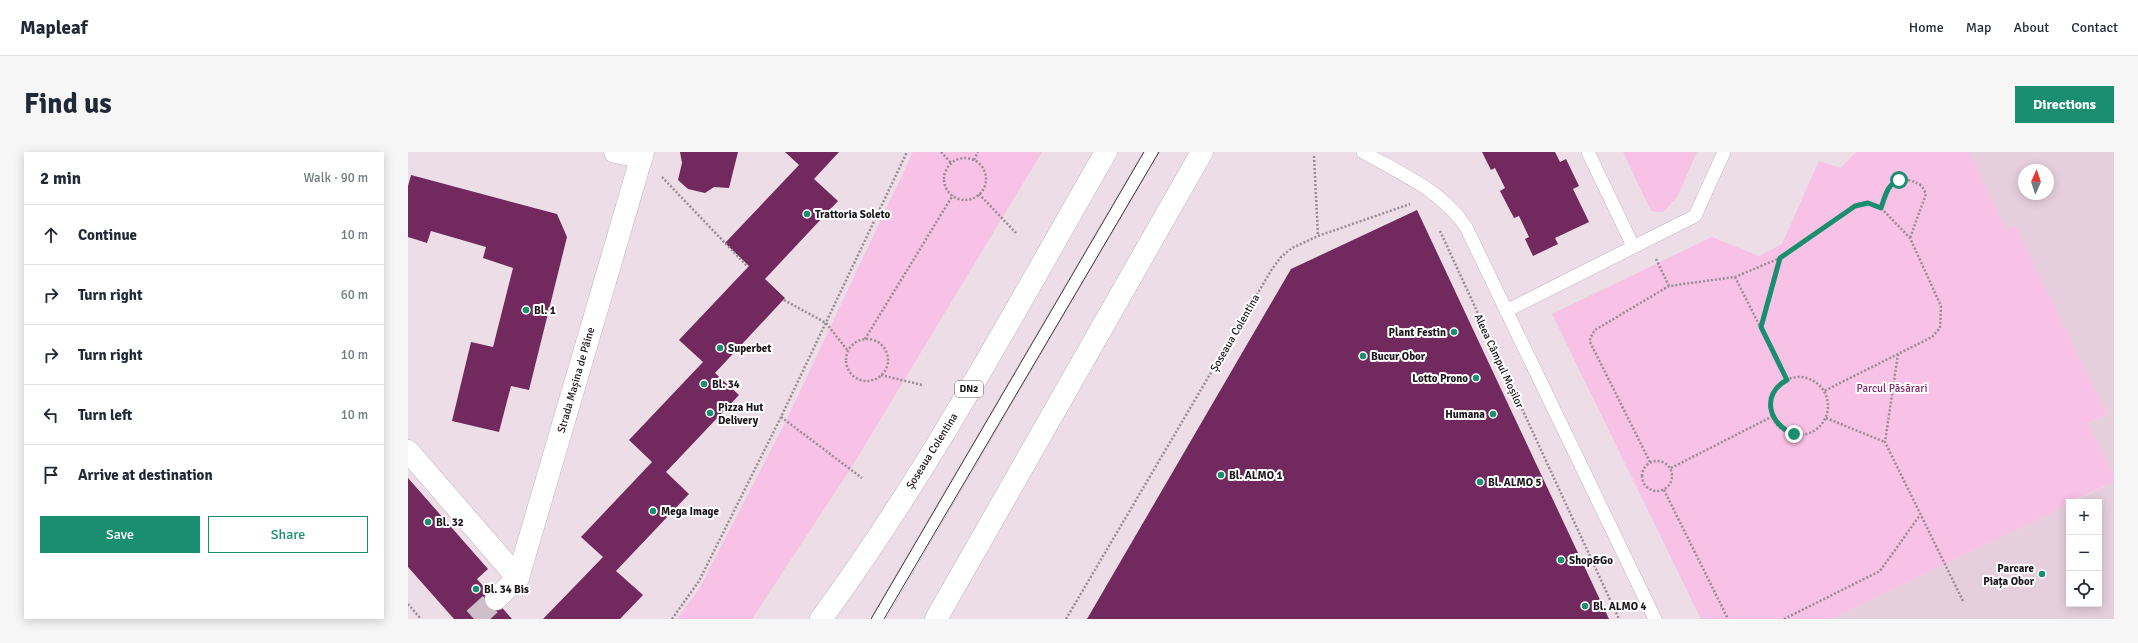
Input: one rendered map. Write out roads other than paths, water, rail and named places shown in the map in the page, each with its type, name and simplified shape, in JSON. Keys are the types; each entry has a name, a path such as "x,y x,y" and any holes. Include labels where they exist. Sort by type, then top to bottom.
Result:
{"main road":[{"path":"615,152 643,154"},
{"name":"Șoseaua Colentina","path":"820,619 879,536 957,410 1106,152"},
{"path":"936,619 1202,152"},
{"name":"Strada Mașina de Pâine","path":"496,599 518,578 643,154"},
{"path":"408,451 518,578"}],"lane":[{"path":"878,619 1152,152"},
{"path":"1363,152 1423,186 1450,205 1466,226 1655,619"},
{"path":"1588,152 1633,246"},
{"path":"1506,311 1695,216 1724,152"}],"tunnel":[{"path":"474,619 496,599"}],"tram line":[{"path":"871,619 1144,152"},
{"path":"884,619 1159,152"}],"place":[{"name":"Trattoria Soleto","path":"807,214"},
{"name":"Bl. 1","path":"526,310"},
{"name":"Plant Festin","path":"1454,332"},
{"name":"Superbet","path":"720,348"},
{"name":"Bucur Obor","path":"1363,356"},
{"name":"Lotto Prono","path":"1476,378"},
{"name":"Bl. 34","path":"704,384"},
{"name":"Pizza Hut Delivery","path":"710,413"},
{"name":"Humana","path":"1493,414"},
{"name":"Bl. ALMO 1","path":"1221,475"},
{"name":"Bl. ALMO 5","path":"1480,482"},
{"name":"Mega Image","path":"653,511"},
{"name":"Bl. 32","path":"428,522"},
{"name":"Shop&Go","path":"1561,560"},
{"name":"Parcare Piața Obor","path":"2042,574"},
{"name":"Bl. 34 Bis","path":"476,589"},
{"name":"Bl. ALMO 4","path":"1585,606"}],"park label":[{"name":"Parcul Păsărari","path":"1892,388"}]}
